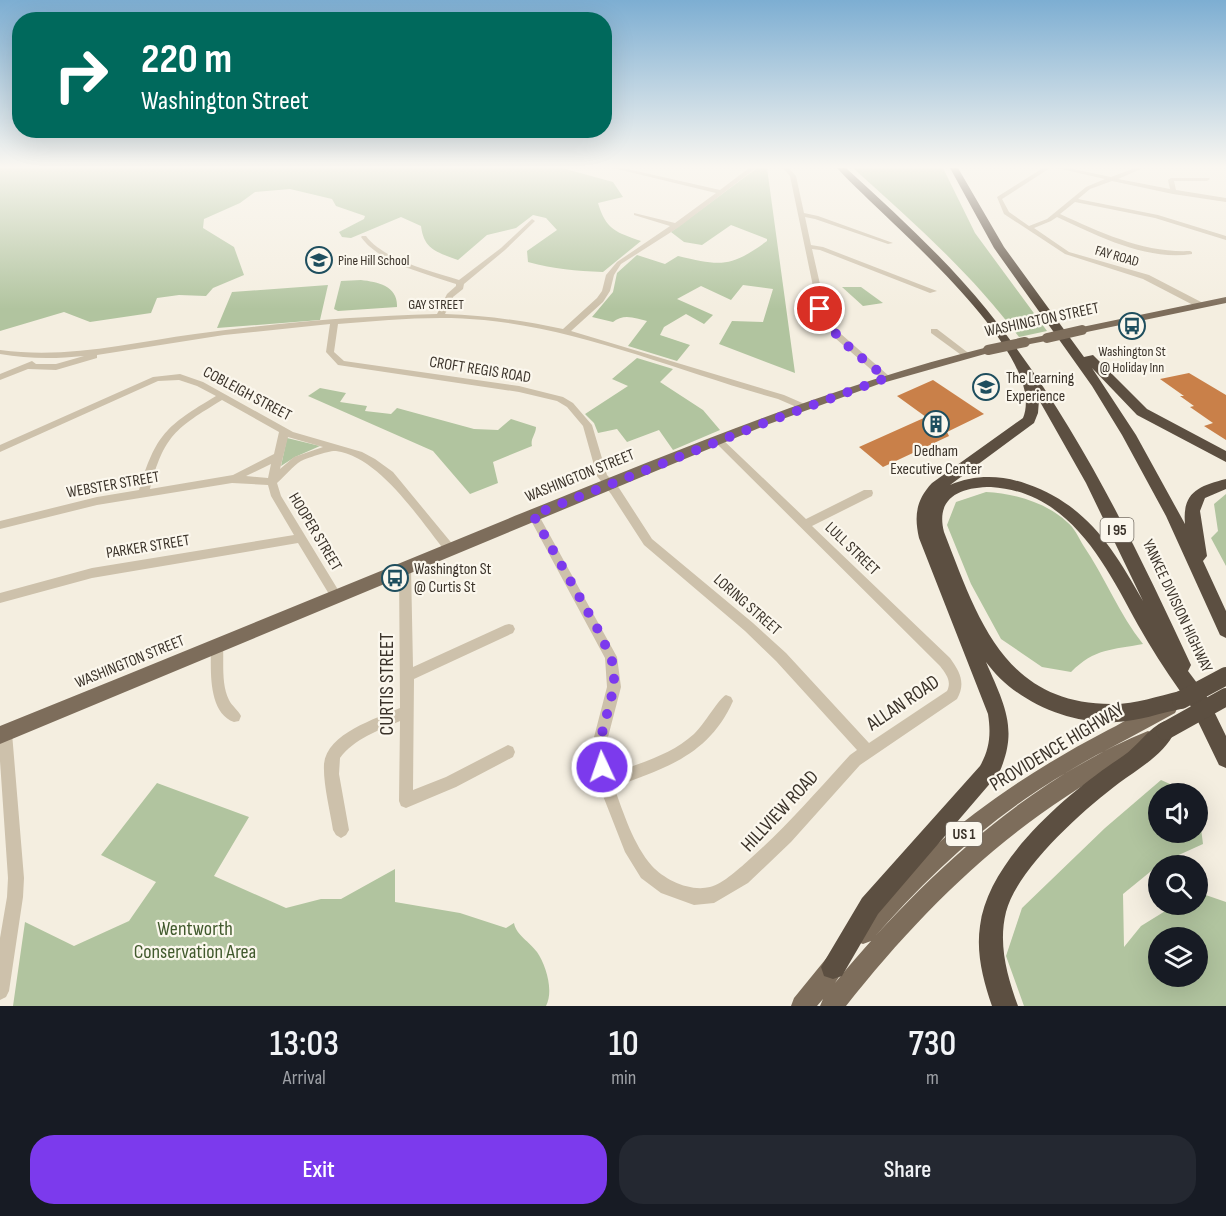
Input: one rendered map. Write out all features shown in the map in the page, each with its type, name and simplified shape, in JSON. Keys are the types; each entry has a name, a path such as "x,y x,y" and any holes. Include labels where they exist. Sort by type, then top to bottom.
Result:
{"highway":[{"name":"YANKEE DIVISION HIGHWAY","path":"890,215 952,275 985,314 1055,414 1086,468 1175,709 1226,758"},
{"name":"YANKEE DIVISION HIGHWAY","path":"980,215 1051,333 1098,385 1129,435 1171,510 1201,571 1226,630"},
{"path":"1051,333 1080,347 1100,371 1142,412 1226,457"},
{"path":"833,967 870,906 987,773 997,756 1001,728 998,714 927,537 922,512 931,493 1029,420 1034,410 1034,402 1022,364"},
{"path":"997,482 1036,492 1071,512 1097,540 1134,599 1157,643 1175,709 1114,713 1076,710 1035,693 1003,669 980,636 936,532 933,517 940,500 948,492 965,484 997,482"},
{"path":"1201,571 1197,536 1191,520 1191,507 1202,493 1212,487 1226,484"},
{"name":"PROVIDENCE HIGHWAY","path":"1175,709 1226,676"},
{"name":"PROVIDENCE HIGHWAY","path":"1175,709 1226,697"},
{"path":"1005,1006 994,971 991,926 998,899 1010,876 1032,850 1094,791 1134,760 1175,709"}],"main road":[{"name":"WASHINGTON STREET","path":"2,734 608,484 718,440 886,378 967,355 1025,342 1051,333 1082,330 1226,300"},
{"name":"PROVIDENCE HIGHWAY","path":"802,1006 833,967 913,881 958,839 1001,805 1046,775 1175,709"},
{"name":"PROVIDENCE HIGHWAY","path":"831,1006 911,913 986,843 1059,789 1175,709"}],"street":[{"path":"639,215 677,226"},
{"path":"564,333 600,300 606,291 610,275 619,263 691,215"},
{"path":"800,215 820,309 826,322 886,378"},
{"path":"805,215 890,243"},
{"name":"FAY ROAD","path":"1009,215 1067,253 1146,277 1200,305"},
{"path":"1029,228 1054,215"},
{"path":"1058,215 1133,245 1173,254 1190,253"},
{"path":"1151,215 1226,238"},
{"path":"440,316 450,296 460,287 460,283 503,249 532,222"},
{"path":"1208,232 1217,226"},
{"path":"364,237 370,246 460,283"},
{"path":"807,246 835,254 933,291"},
{"path":"809,256 835,254"},
{"name":"GAY STREET","path":"2,353 48,355 102,351 229,333 334,323 440,316 491,319 564,333 631,351 763,393 800,409"},
{"name":"CROFT REGIS ROAD","path":"334,323 330,352 341,363 519,389 560,399 570,405 587,425 595,458 608,484"},
{"path":"934,331 967,355"},
{"name":"GAY STREET","path":"27,366 56,367 90,358 102,351"},
{"path":"1,377 13,365 2,353"},
{"path":"1,377 48,355"},
{"name":"COBLEIGH STREET","path":"0,449 156,380 180,377 223,396 284,432 366,457 383,469 450,549"},
{"path":"143,494 153,459 163,440 179,423 223,396"},
{"name":"HOOPER STREET","path":"284,432 272,482 276,496 336,596"},
{"name":"LULL STREET","path":"718,440 945,662 955,676 957,684"},
{"name":"HOOPER STREET","path":"272,482 297,459 334,447"},
{"name":"WEBSTER STREET","path":"231,480 278,456"},
{"name":"WEBSTER STREET","path":"0,525 97,501 231,480 272,482"},
{"name":"LORING STREET","path":"608,484 648,542 765,642 867,751"},
{"path":"804,525 868,494"},
{"name":"HILLVIEW ROAD","path":"533,515 601,635 614,666 614,687 600,741 605,783 630,847 647,872 667,887 694,897 714,895 767,856 831,785 867,751"},
{"name":"PARKER STREET","path":"0,597 92,573 302,538"},
{"name":"CURTIS STREET","path":"405,567 406,801 442,787 508,752"},
{"path":"407,676 508,629"},
{"path":"217,645 218,692 227,710 234,716"},
{"name":"ALLAN ROAD","path":"867,751 952,695 957,684"},
{"path":"605,783 665,761 680,753 711,726 726,701"},
{"path":"341,830 331,765 336,751 349,740 407,711"},
{"path":"0,991 16,878 2,734"}],"green space":[{"path":"0,215 213,215 204,219 203,228 234,247 244,275 213,288 206,296 179,295 157,298 151,313 90,322 64,312 0,331"},
{"path":"362,215 603,215 613,229 641,241 603,272 565,269 528,262 527,251 557,230 546,218 533,215 516,228 487,235 458,260 433,249 425,240 421,226 401,217 351,238 342,237 339,232 364,219 365,216"},
{"path":"694,215 773,215 795,373 719,344 732,321 763,322 773,289 743,285 731,300 701,286 677,299 713,315 704,324 686,314 664,327 660,335 690,345 677,361 628,346 647,321 625,317 613,322 592,317 613,292 617,273 637,255 665,264 678,256 705,262 725,262 744,256 767,241 767,239 731,225 702,245 684,242 671,232"},
{"path":"905,215 966,215 975,233 1047,331 1019,337 961,269"},
{"path":"361,280 386,286 394,294 397,307 338,311 334,309 341,281"},
{"path":"328,285 320,320 217,328 232,292"},
{"path":"842,287 861,287 883,303 863,306"},
{"path":"637,358 673,369 660,382 703,410 720,430 673,450 659,430 627,442 617,429 598,433 594,423 585,414 628,386 612,379"},
{"path":"320,388 346,393 340,402 367,406 365,411 391,414 397,408 474,429 498,430 511,419 536,427 532,446 493,462 498,483 470,494 433,451 308,396"},
{"path":"287,438 320,446 281,466"},
{"path":"986,492 1007,494 1040,504 1070,524 1143,644 1096,654 1071,672 1042,667 1001,639 971,584 947,525 956,502"},
{"path":"1226,494 1226,566 1211,538 1218,531 1214,504"},
{"name":"Wentworth Conservation Area","path":"157,783 249,817 214,876 286,908 321,899 341,899 395,869 395,902 460,913 506,928 514,923 517,931 537,952 543,964 549,986 546,1006 13,1006 25,922 74,946 129,921 156,882 101,855"},
{"path":"1148,791 1148,843 1203,844 1179,855 1148,855 1148,874 1123,894 1124,947 1141,926 1159,915 1208,915 1208,896 1226,902 1226,1006 1024,1006 1006,956 1022,908 1105,828"}],"building":[{"path":"1189,373 1226,395 1226,440 1204,426 1213,423 1190,407 1194,406 1160,379"},
{"name":"Dedham Executive Center","path":"933,380 984,414 947,432 949,436 883,467 859,447 926,417 897,396"}],"place":[{"name":"Pine Hill School","path":"319,260"},
{"name":"Washington St @ Holiday Inn","path":"1132,326"},
{"name":"The Learning Experience","path":"986,387"},
{"name":"Dedham Executive Center","path":"936,424"},
{"name":"Washington St @ Curtis St","path":"395,578"}],"route":[{"path":"602,767 600,741 614,687 614,666 601,635 533,515 624,477 886,378 838,336 826,322 820,309"}]}
